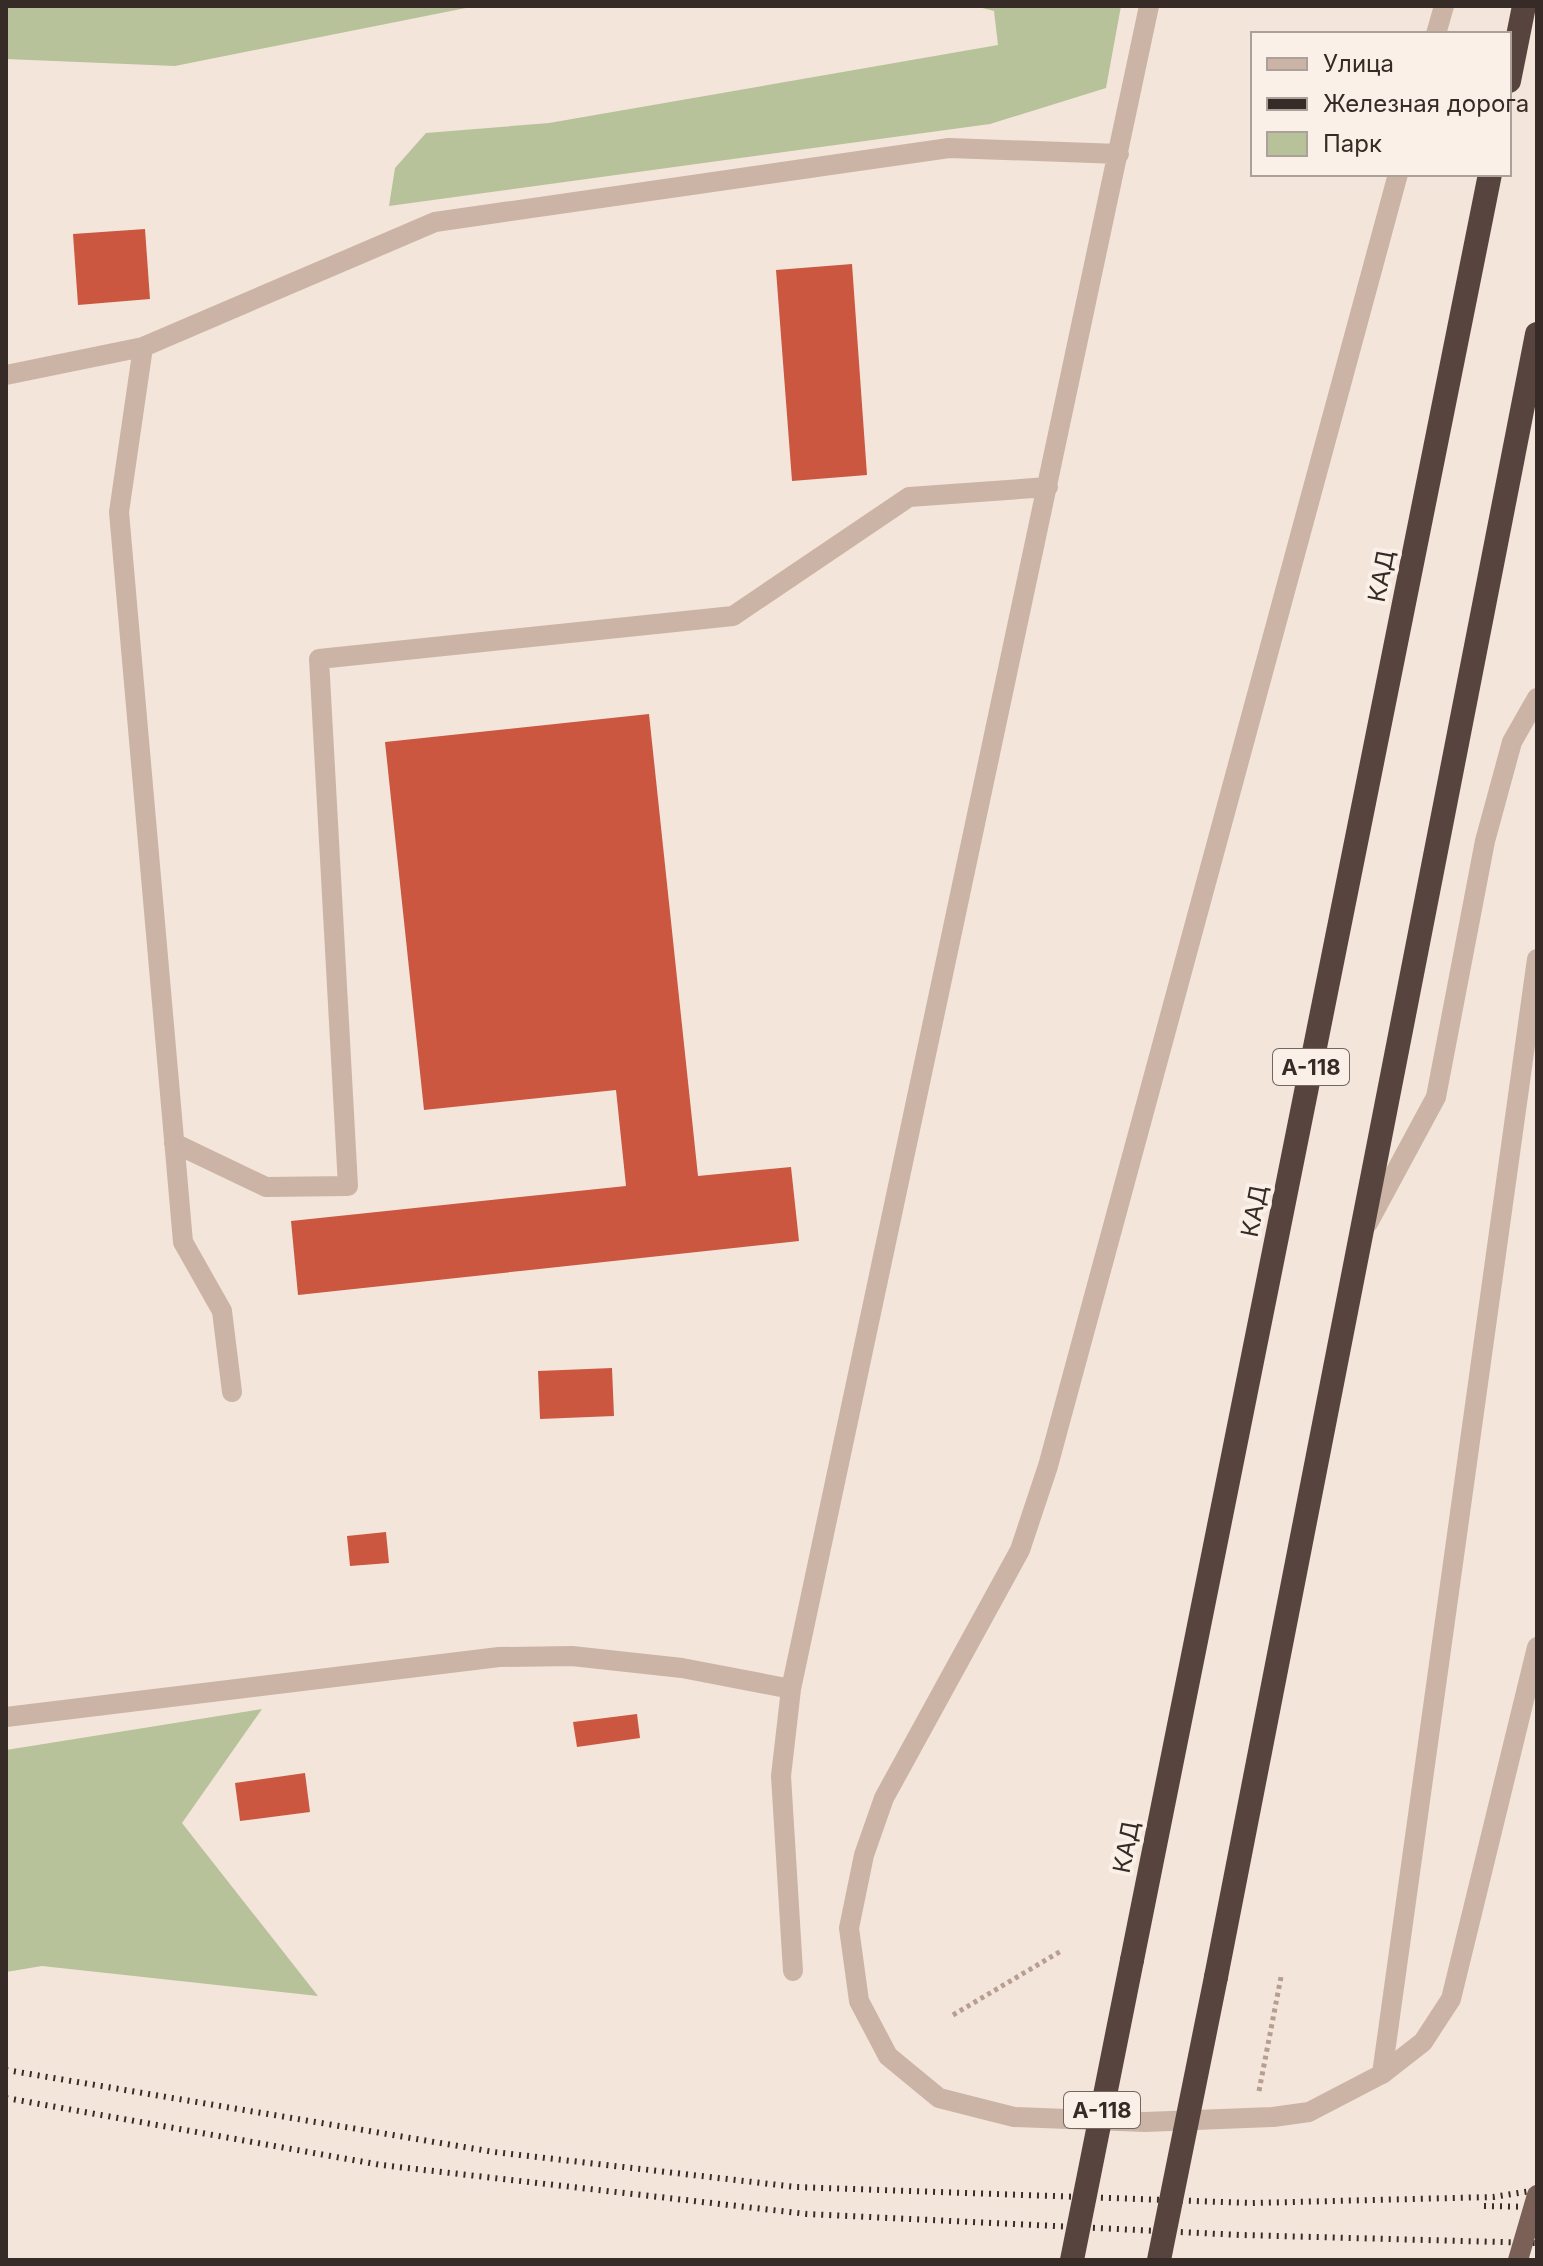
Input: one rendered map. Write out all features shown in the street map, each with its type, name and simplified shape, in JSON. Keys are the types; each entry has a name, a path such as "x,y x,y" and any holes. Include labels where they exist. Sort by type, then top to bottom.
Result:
{"highway":[{"path":"1511,71 1524,6"},
{"name":"КАД","path":"1072,2260 1490,176"},
{"path":"1159,2260 1537,334"}],"main road":[{"path":"1518,2260 1537,2195"}],"street":[{"path":"793,1971 781,1776 791,1689 1149,6"},
{"path":"1437,32 1444,6"},
{"path":"6,375 143,347 435,222 949,148 1119,154"},
{"path":"1397,176 1048,1466 1020,1550 884,1798 864,1855 849,1928 859,2001 888,2056 939,2098 1014,2117 1145,2122 1273,2117 1309,2112 1382,2074 1423,2042 1451,1999 1537,1647"},
{"path":"143,347 119,512 183,1242 222,1311 232,1392"},
{"path":"174,1143 266,1187 348,1186 319,659 733,616 909,497 1048,487"},
{"path":"1362,1234 1436,1097 1485,841 1512,742 1537,698"},
{"path":"1382,2074 1537,959"},
{"path":"6,1717 499,1657 588,1657 682,1668 791,1689"}],"path":[{"path":"953,2015 1061,1951"},
{"path":"1258,2096 1281,1977"}],"green space":[{"path":"6,6 476,6 175,66 6,59"},
{"path":"975,6 1121,6 1106,88 990,124 389,206 395,168 426,133 549,123 998,45 994,11"},
{"path":"262,1709 182,1823 318,1996 42,1966 6,1972 6,1750"}],"building":[{"path":"145,229 150,299 78,305 73,234"},
{"path":"852,264 867,475 792,481 776,270"},
{"path":"649,714 698,1176 791,1167 799,1241 298,1295 291,1221 626,1186 616,1090 424,1110 385,742"},
{"path":"612,1368 614,1416 540,1419 538,1371"},
{"path":"386,1532 389,1563 350,1566 347,1536"},
{"path":"637,1714 640,1738 577,1747 573,1722"},
{"path":"305,1773 310,1812 240,1821 235,1783"}],"railway":[{"path":"6,2070 494,2152 796,2187 1252,2203 1493,2197 1537,2190"},
{"path":"6,2098 381,2165 807,2214 1241,2235 1537,2243"},
{"path":"1484,2206 1537,2207"}]}
